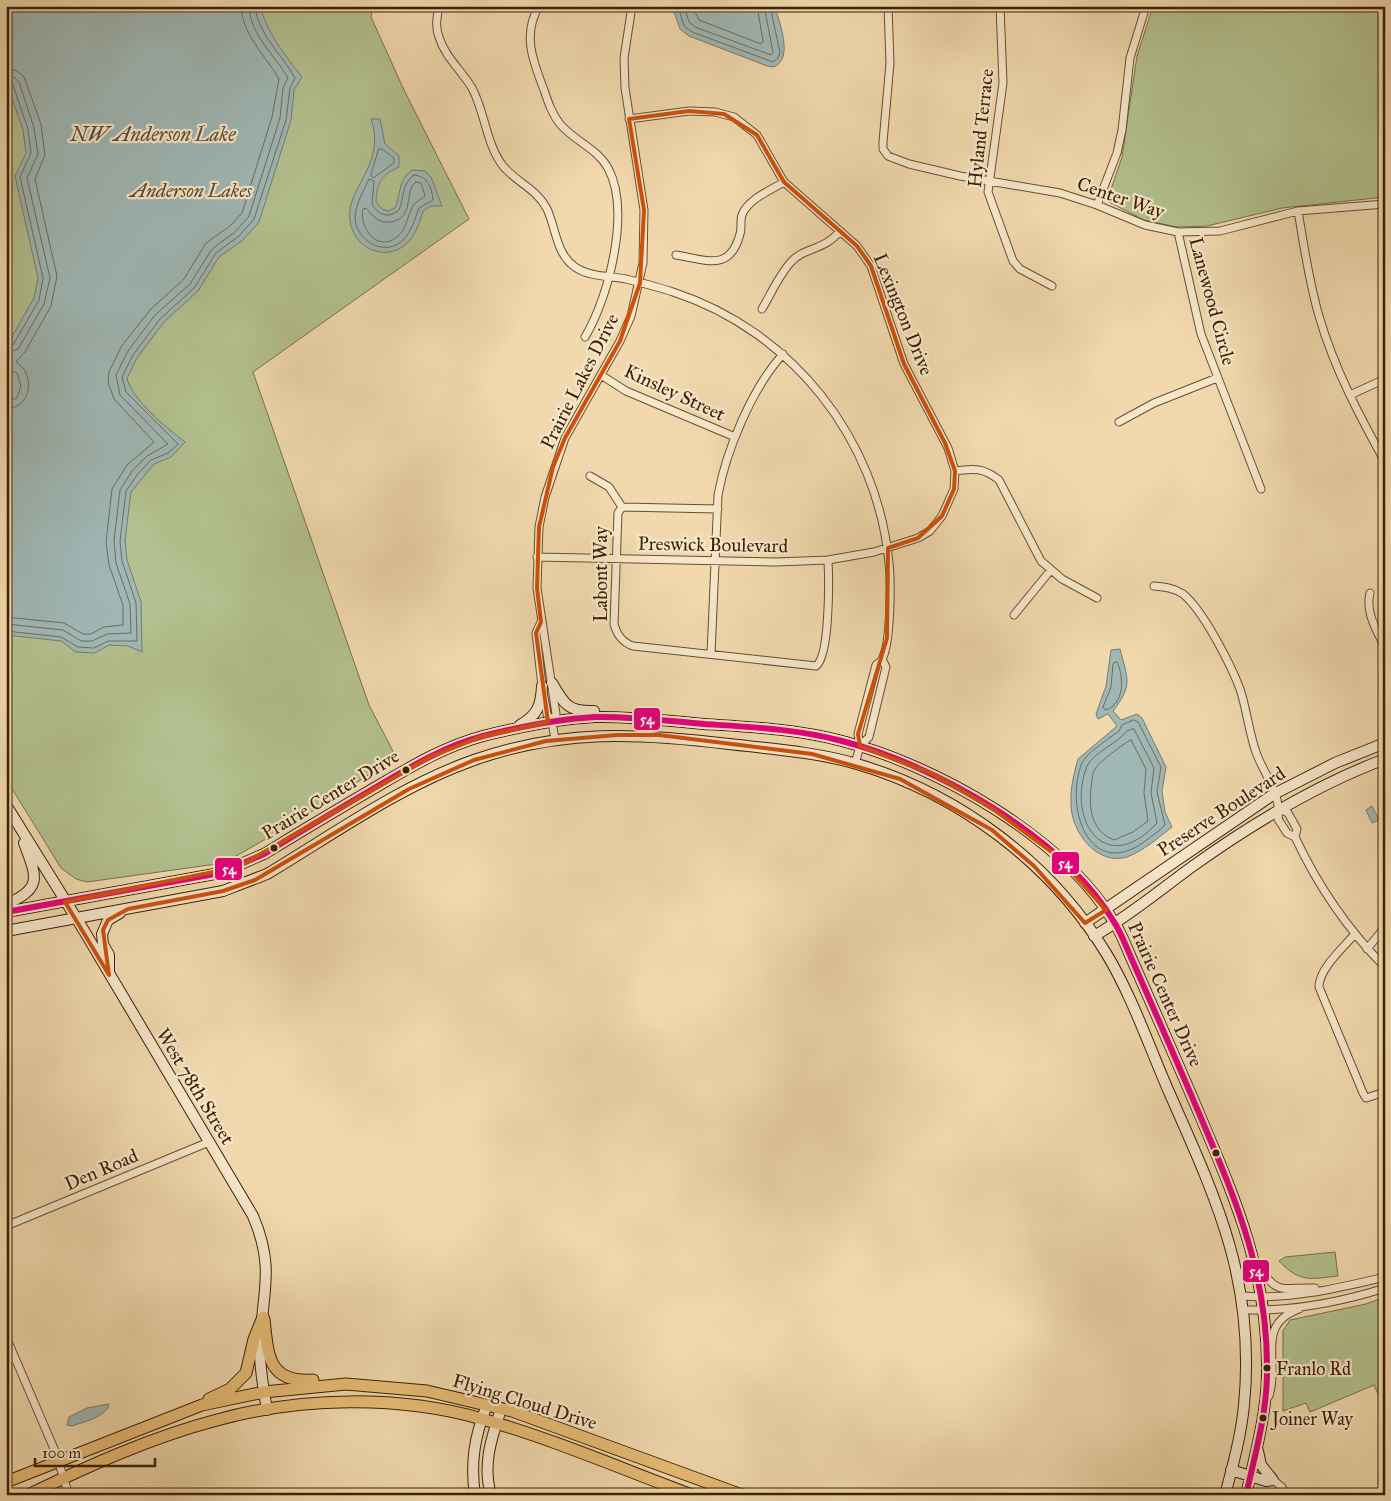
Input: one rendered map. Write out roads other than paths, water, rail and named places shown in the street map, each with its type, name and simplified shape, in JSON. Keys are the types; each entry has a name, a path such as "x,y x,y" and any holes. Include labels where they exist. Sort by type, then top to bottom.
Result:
{"main road":[{"path":"510,730 530,719 537,711 547,684 562,700 577,710 621,711 662,720"},
{"name":"Prairie Center Drive","path":"6,912 204,876 238,866 264,854 430,757 480,737 552,722 594,717 662,720 786,731 841,740 933,774 993,809 1057,856 1082,880 1116,923 1232,1192 1254,1258 1261,1298 1267,1376 1258,1448 1246,1495"},
{"name":"Prairie Center Drive","path":"6,931 223,891 255,880 430,778 497,753 555,739 617,734 659,735 812,754 855,764 900,779 948,802 992,830 1034,866 1085,923 1117,974 1226,1227 1242,1296 1247,1350 1244,1397 1232,1470 1225,1495"},
{"name":"Preserve Boulevard","path":"1085,923 1274,794 1335,763 1385,743"},
{"name":"Preserve Boulevard","path":"1094,936 1116,923 1192,866 1280,809 1326,784 1385,759"},
{"name":"West 78th Street","path":"6,805 76,918 254,1216 264,1246 267,1265 260,1352 267,1410"},
{"path":"6,904 26,895 34,884 34,869 14,819"},
{"path":"110,975 108,955 102,939 103,930 108,920 128,909"},
{"path":"263,1317 268,1355 274,1369 280,1374 299,1380 332,1379 346,1384"},
{"path":"182,1411 230,1390 242,1379 249,1368 254,1338 263,1317"},
{"name":"Flying Cloud Drive","path":"6,1482 182,1411 264,1392 346,1384 427,1391 501,1408 742,1495"},
{"name":"Flying Cloud Drive","path":"28,1495 64,1478 192,1427 267,1410 363,1402 420,1407 481,1419 692,1495"},
{"path":"475,1495 473,1449 487,1405"},
{"path":"491,1495 487,1475 488,1453 501,1408"},
{"path":"1232,1470 1268,1482 1272,1480 1261,1465 1258,1448"}],"street":[{"path":"439,6 436,20 443,48 473,90 482,110 496,154 504,166 539,197 547,208 561,251 567,260 586,273 608,276 671,291 722,312 758,334 783,354 806,377 827,402 849,436 872,486 888,548 890,607 882,659 886,667 869,737 860,746"},
{"path":"539,6 531,26 530,54 552,112 571,134 602,159 612,180 617,216 608,276 596,318 585,337"},
{"name":"Prairie Lakes Drive","path":"555,739 552,722 556,714 547,684 545,631 541,622 537,557 540,519 553,467 565,438 620,341 631,316 640,283 645,236 644,210 629,119 624,58 632,6"},
{"name":"Center Way","path":"888,6 890,63 883,149 888,156 933,171 1060,193 1145,225 1178,232 1220,231 1298,211 1385,204"},
{"name":"Hyland Terrace","path":"1000,6 1003,83 989,181 989,198 1013,261 1020,269 1052,286"},
{"path":"1096,205 1116,153 1122,130 1130,58 1146,6"},
{"name":"Lexington Drive","path":"629,119 689,111 715,112 734,117 757,135 784,182 857,246 871,266 904,364 945,443 955,471 954,489 948,506 936,524 918,538 888,548"},
{"path":"676,255 715,261 728,258 732,254 740,233 742,214 754,200 784,182"},
{"path":"1298,211 1319,318 1350,396 1385,462"},
{"path":"762,309 791,262 798,256 827,244 840,231"},
{"name":"Lanewood Circle","path":"1178,232 1201,334 1262,489"},
{"path":"711,654 721,476 735,437 766,377 783,354"},
{"name":"Kinsley Street","path":"601,375 626,391 735,437"},
{"name":"Lanewood Circle","path":"1119,422 1154,403 1217,378"},
{"path":"1350,396 1385,379"},
{"path":"955,471 980,468 999,480 1033,549 1050,571 1097,598"},
{"name":"Labont Way","path":"590,476 609,487 622,507"},
{"name":"Labont Way","path":"622,507 718,509"},
{"name":"Labont Way","path":"622,507 616,517 614,624 620,638 633,646 711,654 812,668 818,665 827,627 828,560"},
{"name":"Preswick Boulevard","path":"537,557 776,562 828,560 888,548"},
{"path":"1014,615 1050,571"},
{"path":"1154,586 1168,587 1184,595 1212,632 1239,688 1257,754 1280,809 1278,819 1287,834 1294,837 1311,870 1354,935 1385,967"},
{"path":"1370,593 1368,603 1370,611 1385,648"},
{"path":"855,764 860,746 858,734 860,725 876,665 882,659"},
{"path":"1280,809 1288,813 1297,829 1294,837"},
{"path":"1367,949 1385,927"},
{"path":"1354,935 1319,981 1319,987 1366,1098 1385,1092"},
{"name":"Den Road","path":"6,1226 209,1142"},
{"path":"1254,1258 1267,1279 1275,1286 1286,1290 1314,1288 1322,1291"},
{"path":"1242,1296 1261,1298 1322,1291 1385,1277"},
{"path":"1244,1310 1262,1310 1312,1304 1385,1288"},
{"path":"1264,1410 1273,1383 1272,1339 1275,1325 1288,1313 1312,1304"},
{"path":"6,1337 59,1462 69,1495"},
{"path":"1272,1480 1282,1487 1285,1495"}],"water":[{"name":"NW Anderson Lake","path":"6,6 260,6 272,35 302,77 294,90 291,120 259,222 243,240 219,257 198,291 164,322 137,358 127,378 130,386 143,404 185,442 171,457 154,464 131,492 125,540 127,560 141,602 142,652 128,646 109,645 95,653 76,652 61,641 6,635 6,394 10,387 6,373 6,347 34,298 38,278 15,176 26,153 23,130 6,81"},
{"path":"672,6 775,6 784,40 783,56 774,67 767,66 689,36 680,29"},
{"path":"371,119 380,119 385,144 399,156 399,167 388,173 381,180 377,190 376,202 382,209 388,211 395,208 404,178 412,170 425,171 431,177 442,206 431,206 423,211 417,229 409,242 397,250 388,252 371,250 364,245 357,239 350,221 353,197 370,163 374,150"},
{"path":"1120,649 1127,682 1124,695 1113,711 1121,720 1137,714 1142,718 1166,767 1162,791 1165,812 1172,827 1139,851 1127,857 1116,858 1096,852 1081,835 1072,815 1071,798 1078,759 1117,726 1108,714 1098,719 1096,714 1106,686 1111,650"},
{"path":"1372,806 1379,820 1372,823 1366,810"},
{"path":"109,1404 107,1409 99,1416 72,1426 67,1425 69,1417 87,1408"}],"place":[{"name":"Franlo Rd","path":"1267,1368"},
{"name":"Joiner Way","path":"1263,1418"}],"park label":[{"name":"Anderson Lakes","path":"191,190"}]}
